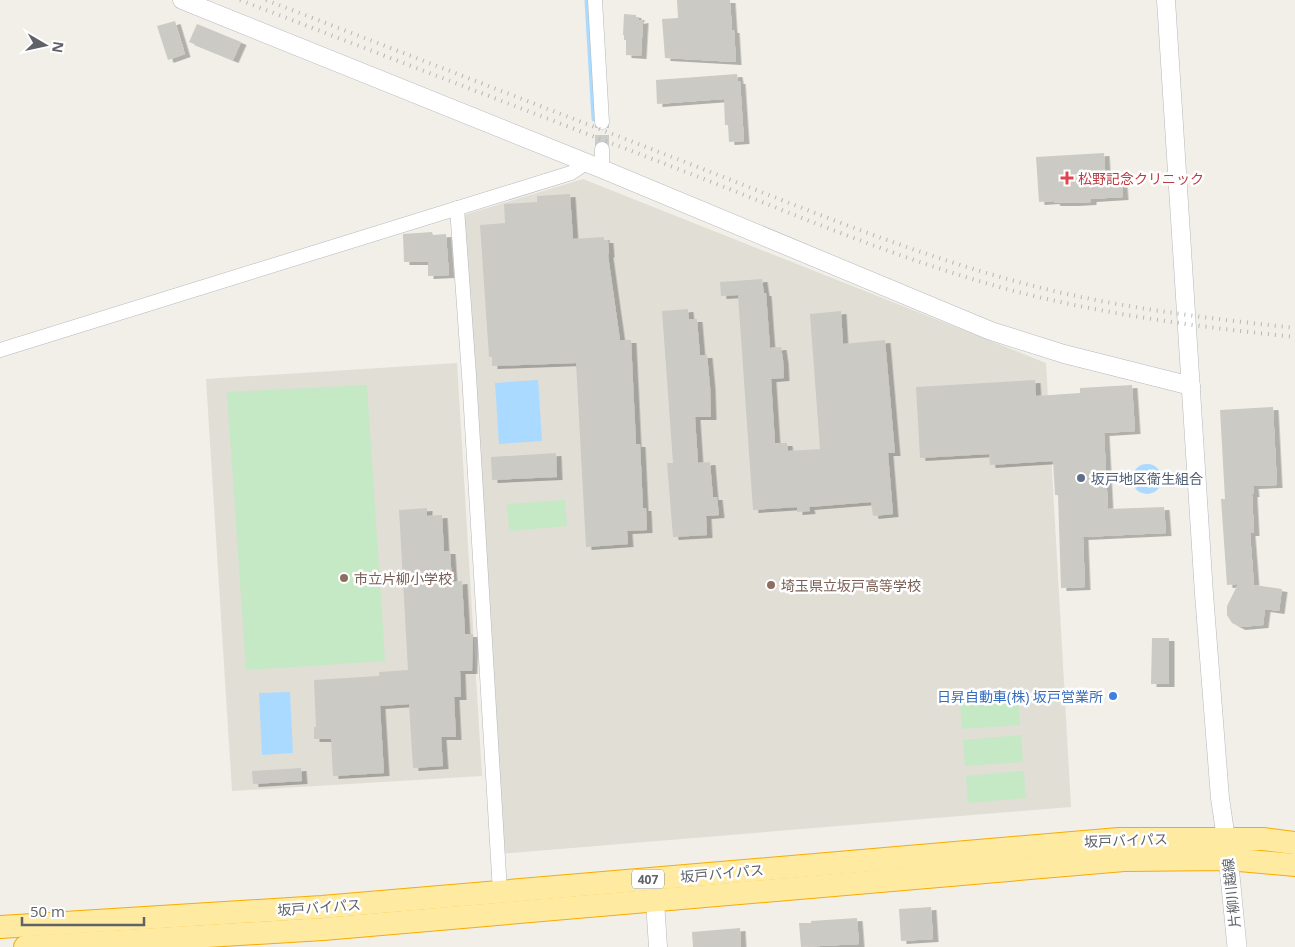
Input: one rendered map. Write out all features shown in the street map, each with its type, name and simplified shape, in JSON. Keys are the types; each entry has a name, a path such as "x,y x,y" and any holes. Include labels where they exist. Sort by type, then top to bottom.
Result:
{"highway":[{"name":"坂戸バイパス","path":"0,927 322,907 1129,839 1227,849 1295,865"},
{"name":"坂戸バイパス","path":"25,947 323,929 655,901 1124,860 1227,849 1263,839 1295,843"}],"main road":[{"name":"片柳川越線","path":"1227,849 1237,947"}],"street":[{"path":"182,0 586,162 991,331 1064,354 1192,386"},
{"path":"596,0 602,122"},
{"path":"1166,0 1204,594 1219,789 1227,849"},
{"path":"602,149 602,169"},
{"path":"0,350 571,173 586,162"},
{"path":"457,208 500,892"},
{"path":"655,901 658,947"}],"shaded area":[{"name":"埼玉県立坂戸高等学校","path":"583,179 1046,363 1071,807 498,854 464,215"},
{"name":"市立片柳小学校","path":"457,363 482,776 232,791 206,379"}],"green space":[{"path":"367,385 385,661 246,670 227,392"},
{"path":"565,500 567,526 509,531 507,504"},
{"path":"1018,698 1020,725 962,729 960,702"},
{"path":"1021,735 1023,762 965,766 963,740"},
{"path":"1024,771 1026,798 968,803 966,776"}],"water":[{"path":"538,380 542,441 499,444 495,383"},
{"path":"1147,464 1153,465 1161,473 1161,485 1153,493 1147,494 1141,493 1133,485 1132,479 1133,473 1141,465"},
{"path":"290,692 293,753 262,755 259,693"}],"building":[{"path":"677,0 730,0 736,62 665,58 662,19 678,18"},
{"path":"624,14 636,15 636,17 639,17 638,21 643,20 641,56 626,55 626,40 624,40 623,35"},
{"path":"175,21 185,54 168,60 157,26"},
{"path":"197,24 241,42 233,60 189,42"},
{"path":"737,74 738,81 740,81 744,141 729,142 728,125 725,125 724,99 657,104 656,80"},
{"path":"1104,153 1106,184 1122,183 1123,197 1091,199 1091,202 1039,202 1036,157"},
{"path":"570,194 573,239 604,237 604,240 608,240 608,255 620,340 631,340 636,444 640,444 643,508 646,508 647,530 627,531 628,544 586,547 576,363 492,366 492,357 489,357 480,225 505,223 504,204 537,202 537,196"},
{"path":"432,232 433,235 446,234 449,275 428,276 428,262 404,262 403,234"},
{"path":"762,279 764,293 766,293 770,348 781,347 783,360 784,378 771,379 775,443 787,443 788,451 820,449 810,314 841,311 843,344 885,340 895,453 888,453 893,514 873,516 871,502 809,507 810,511 797,512 797,507 753,510 738,295 721,296 720,282"},
{"path":"688,309 689,319 697,319 700,355 707,355 710,386 711,417 695,417 698,463 710,462 713,497 717,497 719,515 706,516 707,535 673,537 667,463 673,463 662,311"},
{"path":"1035,380 1036,396 1080,393 1080,388 1132,385 1135,431 1104,433 1108,509 1164,507 1166,533 1083,537 1085,587 1061,588 1058,495 1055,495 1053,461 990,465 989,454 920,458 916,387"},
{"path":"1273,407 1277,485 1253,486 1254,533 1250,533 1254,585 1282,589 1279,611 1265,609 1263,625 1240,627 1232,623 1227,615 1227,606 1238,584 1227,585 1221,499 1225,499 1220,410"},
{"path":"556,453 557,477 492,480 491,457"},
{"path":"427,508 427,516 442,515 444,551 450,551 452,582 462,581 465,634 473,634 472,671 460,671 461,697 454,697 456,737 441,737 443,766 413,768 409,704 380,706 384,773 333,776 331,739 314,739 314,727 316,727 314,680 379,676 379,672 408,670 399,510"},
{"path":"1152,638 1169,638 1169,684 1151,684"},
{"path":"301,768 302,781 253,784 252,771"},
{"path":"931,907 933,939 901,941 899,909"},
{"path":"857,918 859,944 801,947 799,923"},
{"path":"740,928 741,947 693,947 692,932"}],"waterway":[{"path":"587,0 594,119"}],"tunnel":[{"path":"602,122 602,149"}],"railway":[{"path":"240,0 934,267 1014,291 1084,307 1224,329 1295,337"},
{"path":"266,0 838,222 969,268 1058,292 1117,304 1295,328"}],"place":[{"name":"松野記念クリニック","path":"1067,178"},
{"name":"坂戸地区衛生組合","path":"1081,478"},
{"name":"市立片柳小学校","path":"344,578"},
{"name":"埼玉県立坂戸高等学校","path":"771,585"},
{"name":"日昇自動車(株) 坂戸営業所","path":"1113,696"}]}
